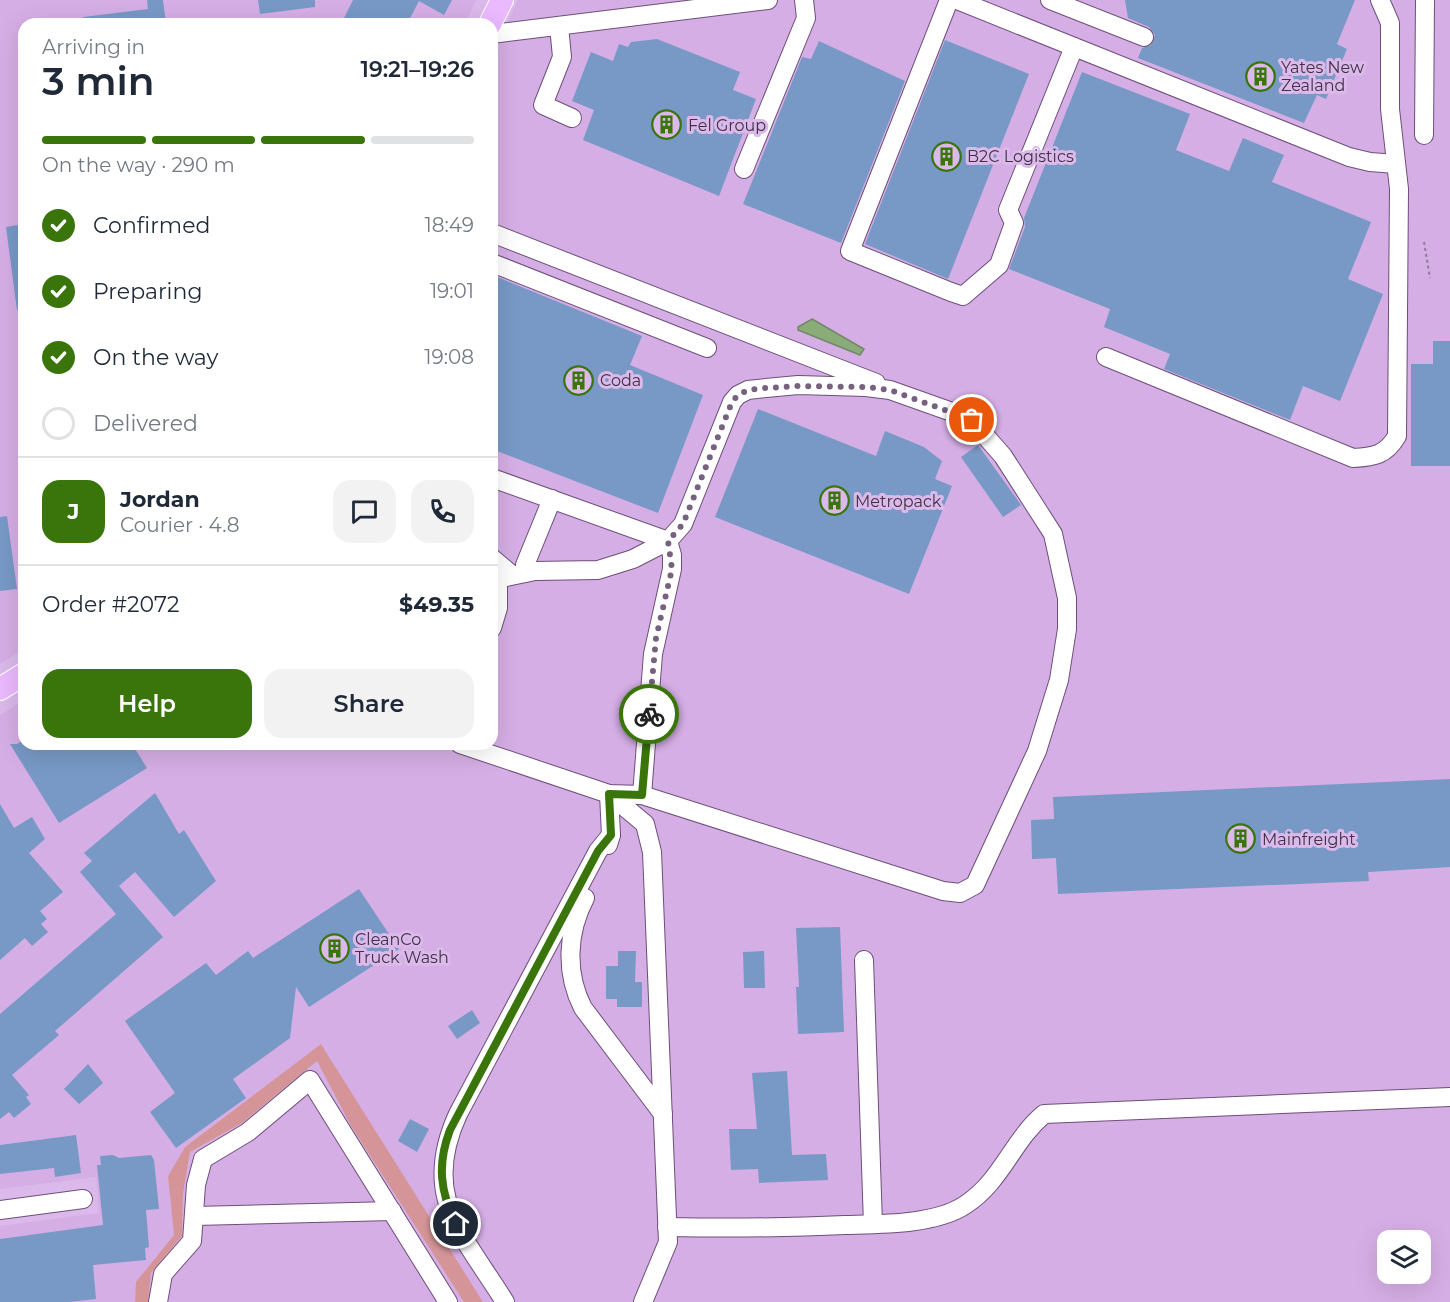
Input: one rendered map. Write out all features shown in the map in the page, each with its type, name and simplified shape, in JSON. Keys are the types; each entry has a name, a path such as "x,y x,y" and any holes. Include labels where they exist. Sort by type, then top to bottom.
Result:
{"main road":[{"path":"493,18 502,0"},
{"path":"0,689 18,678"}],"street":[{"path":"498,33 768,0"},
{"path":"744,169 806,18 804,0"},
{"path":"949,0 850,251 951,292 963,296 999,265 1014,223 1008,210 1074,47"},
{"path":"957,0 1349,157 1370,162 1396,164"},
{"path":"1050,0 1144,37"},
{"path":"1106,357 1353,458 1382,454 1397,436 1399,189 1390,108 1390,23 1380,0"},
{"path":"1424,135 1425,0"},
{"path":"559,26 562,57 543,105 572,118"},
{"path":"478,750 609,794 642,795 943,891 960,893 975,885 1037,751 1059,680 1067,629 1067,598 1053,534 1003,456 969,419 498,235"},
{"path":"498,265 707,348"},
{"path":"507,576 598,570 633,559 668,541 683,524 732,402 738,395 748,390 798,386 866,387 895,391"},
{"path":"498,480 668,541"},
{"path":"498,608 507,576 525,565 552,499"},
{"path":"642,795 653,654 672,569 668,541"},
{"path":"609,794 611,835 594,882 577,914 571,940 573,989 583,1008 663,1114"},
{"path":"609,794 645,824 652,852 668,1242 643,1302"},
{"path":"506,1302 446,1204 441,1177 443,1150 458,1114 598,851 611,835"},
{"path":"864,960 873,1224"},
{"path":"158,1302 163,1274 192,1241 196,1185 203,1159 248,1132 310,1080 448,1302"},
{"path":"667,1227 777,1228 913,1223 963,1207 992,1184 1027,1128 1044,1114 1450,1098"},
{"path":"0,1210 83,1199"},
{"path":"195,1216 392,1211"}],"path":[{"path":"1424,242 1430,278"}],"shaded area":[{"path":"0,0 476,0 468,18 18,18 18,653 0,664"},
{"path":"518,0 1450,0 1450,1302 483,1302 321,1044 185,1147 168,1176 174,1235 137,1282 135,1302 0,1302 0,1226 99,1213 96,1177 0,1189 0,715 18,704 18,750 498,750 498,42"},
{"path":"812,319 864,349 860,355 798,330 798,327"},
{"path":"321,1044 483,1302 464,1302 351,1126 317,1061 242,1123 190,1152 183,1194 182,1236 151,1273 148,1302 135,1302 136,1282 174,1235 168,1176 185,1147"},
{"path":"317,1061 351,1126 464,1302 148,1302 151,1273 182,1236 183,1194 190,1152 242,1123"}],"building":[{"path":"147,0 163,0 165,18 83,17 148,9"},
{"path":"258,0 315,0 315,7 260,14"},
{"path":"353,0 452,0 444,15 419,1 410,18 344,18"},
{"name":"Yates New Zealand","path":"1125,0 1355,0 1337,44 1347,49 1326,99 1317,95 1304,123 1138,58 1142,48 1151,45 1155,35 1149,27 1128,18"},
{"name":"Fel Group","path":"657,39 740,72 733,90 756,99 719,196 583,140 594,110 572,101 591,52 613,61 619,44 628,47 631,42"},
{"name":"B2C Logistics","path":"945,40 1029,74 948,279 865,244"},
{"path":"819,41 905,81 841,243 743,204 802,57 811,59"},
{"path":"1082,72 1190,114 1176,150 1229,171 1243,138 1284,155 1272,182 1371,222 1348,279 1383,294 1340,401 1303,386 1290,420 1164,369 1170,354 1104,327 1110,309 1009,269 1025,227 1024,218"},
{"path":"18,225 17,310 6,227"},
{"name":"Coda","path":"498,277 642,336 630,365 703,395 658,513 498,451"},
{"path":"1433,341 1450,341 1450,466 1411,466 1411,364 1433,364"},
{"name":"Metropack","path":"758,409 876,456 885,431 924,447 942,461 935,479 952,486 909,594 715,517"},
{"path":"978,445 1021,505 1003,517 961,457"},
{"path":"7,516 17,589 0,591 0,517"},
{"path":"10,744 17,744 18,750 136,750 147,768 59,823"},
{"name":"Mainfreight","path":"1450,779 1450,867 1368,872 1369,881 1058,894 1056,858 1032,859 1031,820 1054,819 1053,797"},
{"path":"155,793 179,834 184,830 216,881 174,917 135,872 119,886 163,937 55,1031 59,1035 12,1075 29,1095 26,1097 31,1104 14,1118 9,1112 0,1119 0,1014 116,914 80,872 92,861 84,853"},
{"path":"0,804 14,828 32,817 45,839 29,853 63,892 40,911 47,919 41,924 48,932 32,946 25,938 0,960"},
{"path":"359,889 399,949 309,1007 296,987 290,1038 233,1079 246,1098 176,1148 150,1112 175,1093 125,1021 206,963 216,975 248,951 253,958"},
{"path":"840,927 844,1032 798,1034 796,987 799,987 796,928"},
{"path":"618,951 636,951 635,982 642,982 642,1007 617,1007 617,999 606,999 606,966 618,966"},
{"path":"764,951 765,988 744,988 743,952"},
{"path":"472,1010 480,1023 457,1039 448,1026"},
{"path":"88,1064 103,1083 79,1104 64,1089"},
{"path":"787,1071 792,1155 826,1154 828,1180 759,1183 758,1169 731,1170 729,1129 757,1129 752,1073"},
{"path":"410,1119 429,1129 417,1152 398,1141"},
{"path":"76,1135 81,1173 55,1177 54,1168 0,1174 0,1145"},
{"path":"113,1155 119,1158 151,1155 154,1160 159,1209 146,1210 149,1247 145,1248 146,1260 93,1265 96,1299 69,1302 0,1302 0,1239 103,1225 97,1165 101,1165 100,1156"}],"way so far":[{"path":"649,714 656,638 673,561 668,541 683,524 732,402 738,395 748,390 798,386 880,388 895,391 972,420"}],"place":[{"name":"Yates New Zealand","path":"1260,76"},
{"name":"Fel Group","path":"667,125"},
{"name":"B2C Logistics","path":"946,156"},
{"name":"Coda","path":"579,380"},
{"name":"Metropack","path":"834,501"},
{"name":"Mainfreight","path":"1241,839"},
{"name":"CleanCo Truck Wash","path":"334,948"}],"route":[{"path":"456,1224 446,1204 441,1177 443,1150 450,1130 598,851 611,835 609,794 642,795 649,714"}]}
